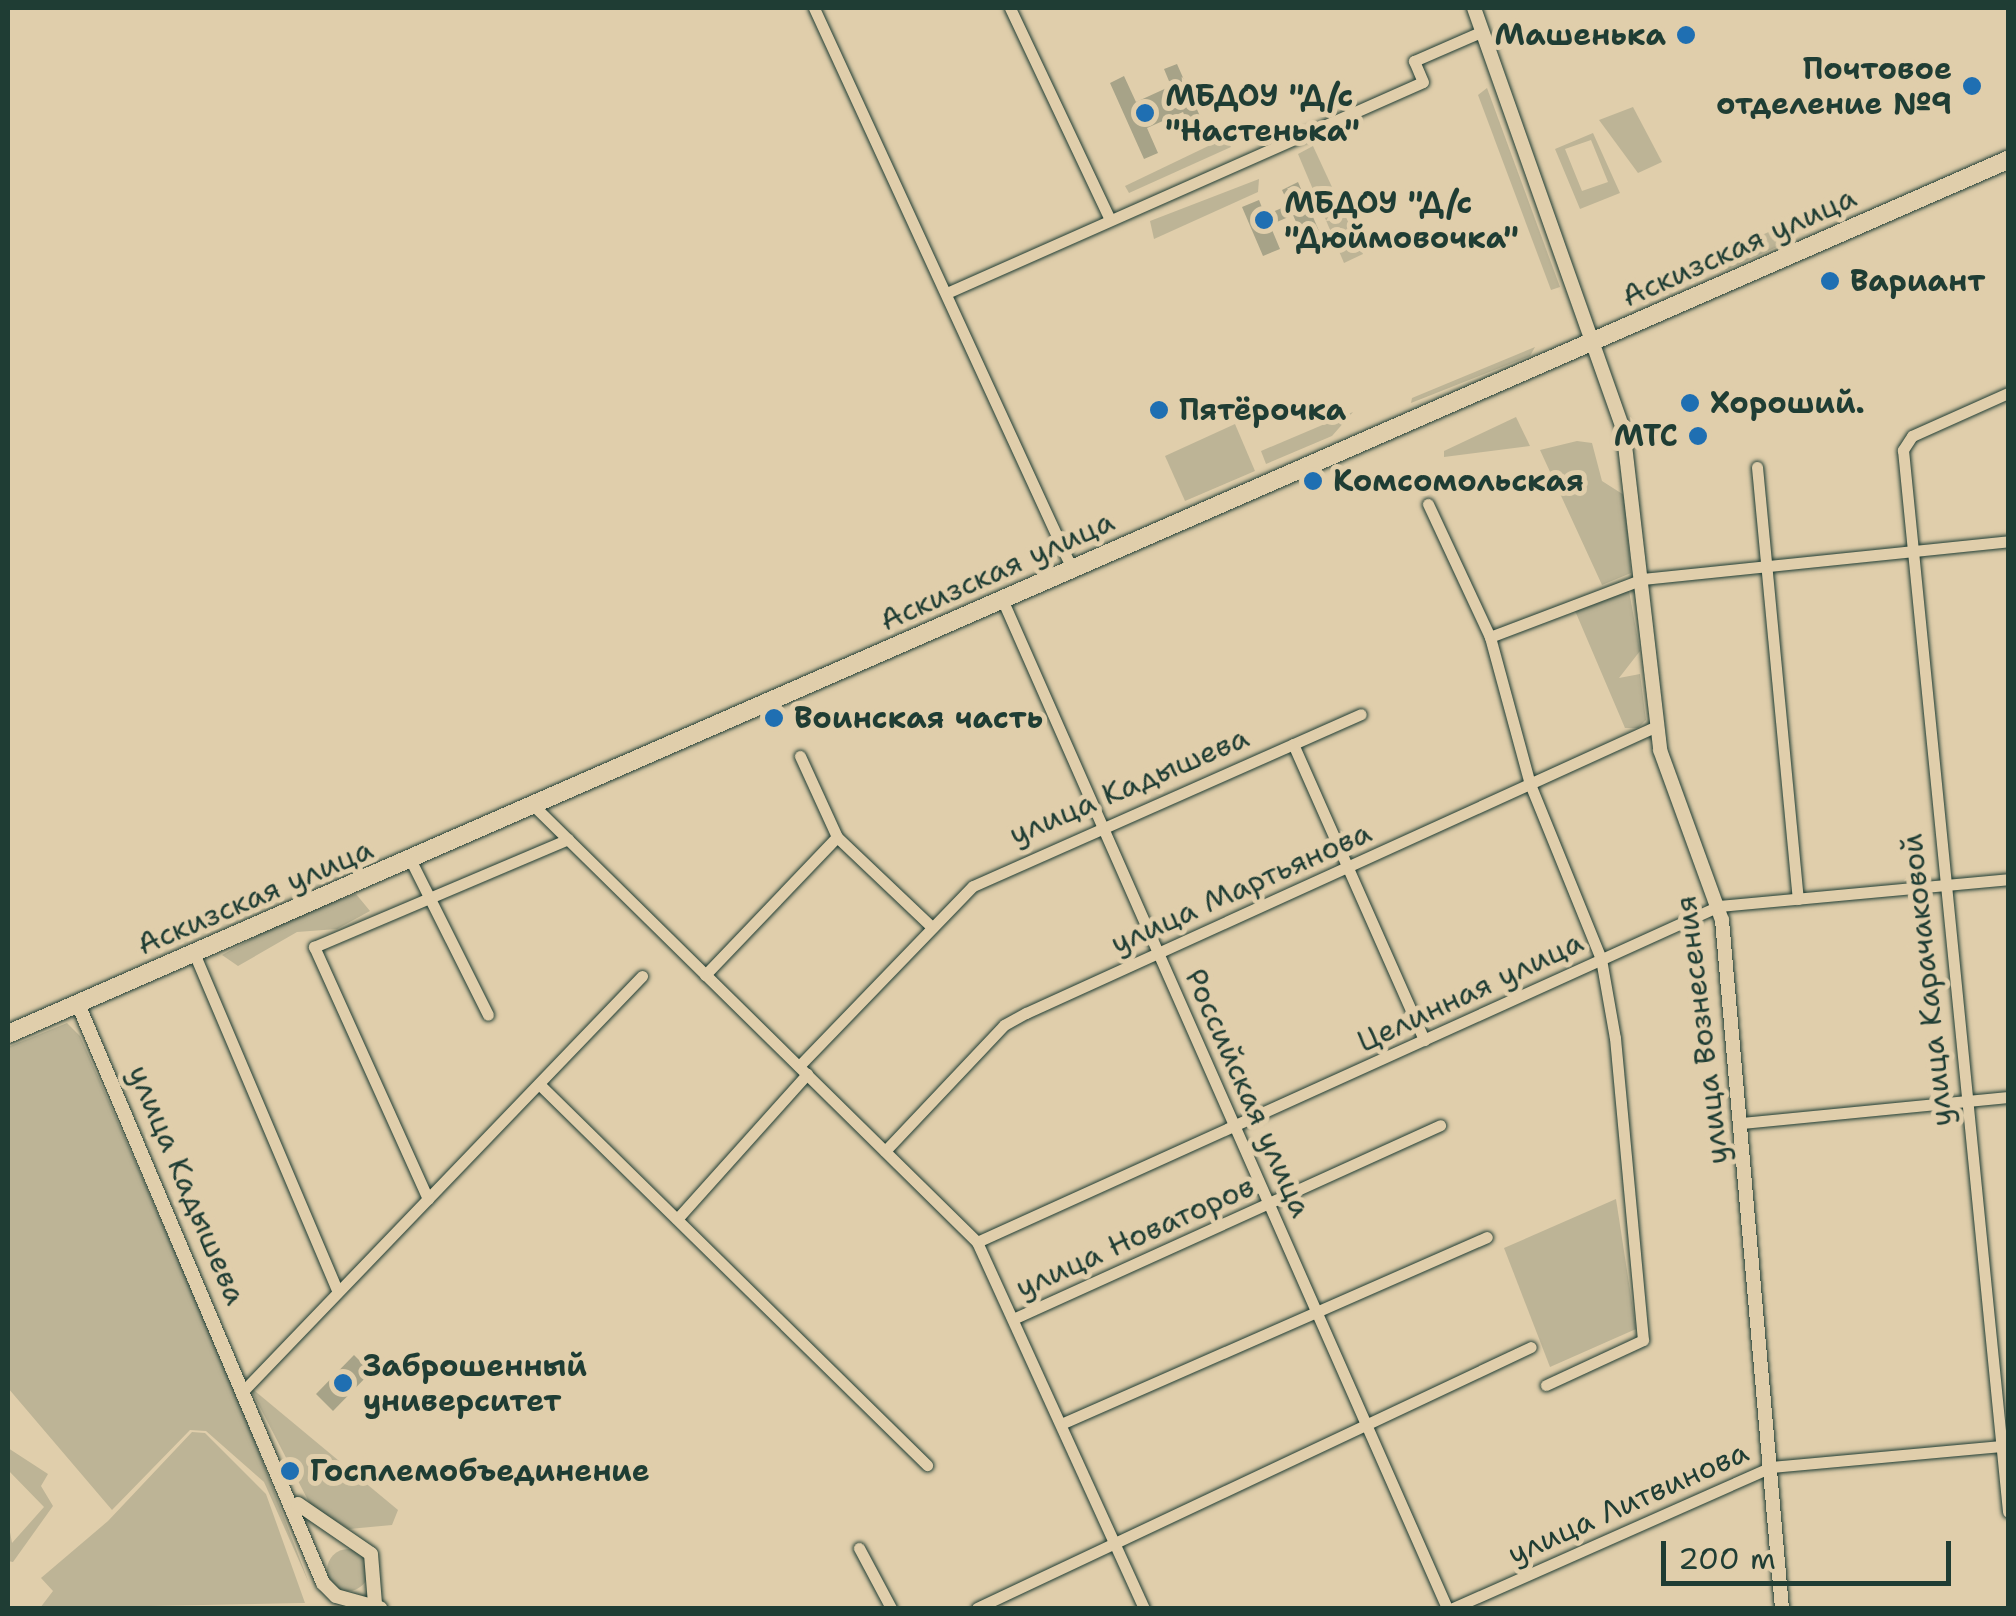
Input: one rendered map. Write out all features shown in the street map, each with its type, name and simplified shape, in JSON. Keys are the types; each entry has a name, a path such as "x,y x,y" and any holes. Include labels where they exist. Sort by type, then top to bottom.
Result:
{"main road":[{"name":"Аскизская улица","path":"8,1034 2008,160"}],"street":[{"path":"814,8 949,292 1072,569"},
{"path":"1010,8 1110,220"},
{"name":"улица Вознесения","path":"1474,8 1597,339 1623,428 1658,726 1719,906 1742,1123 1782,1608"},
{"path":"949,292 1423,82 1414,61 1483,32"},
{"name":"улица Карачаковой","path":"2008,393 1905,442 1910,550 1942,885 2005,1446 2008,1512"},
{"path":"1757,468 1798,899"},
{"path":"1428,504 1490,637 1530,784 1601,960 1643,1340 1546,1385"},
{"path":"1490,637 1643,578 2008,541"},
{"name":"Российская улица","path":"1002,599 1450,1608"},
{"name":"улица Кадышева","path":"803,1070 973,886 1361,714"},
{"name":"улица Мартьянова","path":"885,1152 1004,1025 1658,726"},
{"path":"1293,744 1424,1040"},
{"path":"800,756 838,837 932,927"},
{"name":"улица Новаторов","path":"534,806 977,1242 1144,1608"},
{"path":"705,974 838,837"},
{"path":"428,1199 314,947 428,893 568,839"},
{"path":"410,860 488,1015"},
{"name":"Целинная улица","path":"977,1242 1719,906 2008,879"},
{"path":"194,954 338,1292"},
{"path":"245,1388 642,976"},
{"name":"улица Кадышева","path":"78,1004 320,1569"},
{"path":"676,1219 803,1070"},
{"path":"539,1084 927,1465"},
{"path":"1742,1123 2008,1097"},
{"name":"улица Новаторов","path":"1013,1319 1440,1125"},
{"path":"1061,1424 1487,1237"},
{"path":"977,1608 1367,1420 1531,1348"},
{"name":"улица Литвинова","path":"1450,1608 1771,1467 2005,1446"},
{"path":"293,1500 371,1554 378,1606 328,1591 320,1569 329,1549 350,1542"},
{"path":"858,1548 892,1608"},
{"path":"350,1598 375,1578"}],"shaded area":[{"path":"1487,88 1560,287 1551,290 1478,95"},
{"path":"1633,107 1662,162 1638,173 1599,120"},
{"path":"1593,133 1620,193 1580,209 1555,149","holes":["1591,140 1608,182 1582,191 1565,149"]},
{"path":"1225,138 1231,147 1129,193 1125,186"},
{"path":"1313,146 1363,254 1344,263 1298,154"},
{"path":"1259,179 1258,192 1154,239 1150,221"},
{"path":"1780,227 1791,230 1790,241 1726,270 1717,264 1714,256"},
{"path":"1535,347 1530,356 1411,403 1412,398"},
{"path":"1353,412 1332,436 1266,464 1261,451"},
{"path":"1516,417 1530,446 1444,457 1444,451"},
{"path":"1235,424 1255,471 1185,501 1165,456"},
{"path":"1577,441 1592,443 1602,481 1624,495 1631,573 1602,585 1540,450"},
{"path":"1629,591 1640,651 1619,678 1640,674 1646,720 1638,728 1625,728 1573,606"},
{"path":"356,894 370,911 337,929 297,932 238,966 222,955 301,912"},
{"path":"67,1023 80,1036 235,1389 309,1583 264,1482 206,1431 190,1430 112,1510 8,1388 8,1047"},
{"path":"1616,1199 1636,1329 1550,1367 1504,1248"},
{"path":"249,1386 398,1510 392,1525 349,1529 311,1506"},
{"path":"192,1432 205,1433 266,1494 305,1603 40,1608 53,1591 41,1578 108,1521"},
{"path":"8,1448 48,1474 41,1486 53,1506 13,1562 8,1561 8,1521 12,1543 44,1507 8,1470"},
{"path":"348,1549 363,1555 369,1570 363,1585 348,1591 333,1585 327,1570 333,1555"}],"building":[{"name":"МБДОУ \"Д/с \"Настенька\"","path":"1177,64 1203,123 1190,129 1183,112 1147,128 1158,153 1144,159 1110,83 1124,76 1136,102 1171,86 1164,69"},
{"name":"МБДОУ \"Д/с \"Дюймовочка\"","path":"1298,182 1319,231 1303,238 1293,215 1270,225 1280,249 1263,256 1242,207 1259,200 1265,215 1289,205 1282,190"},
{"name":"Заброшенный университет","path":"354,1355 371,1372 333,1411 316,1394"}],"place":[{"name":"Машенька","path":"1686,35"},
{"name":"Почтовое отделение №9","path":"1972,86"},
{"name":"МБДОУ \"Д/с \"Настенька\"","path":"1145,113"},
{"name":"МБДОУ \"Д/с \"Дюймовочка\"","path":"1264,220"},
{"name":"Вариант","path":"1830,281"},
{"name":"Хороший.","path":"1690,403"},
{"name":"Пятёрочка","path":"1159,410"},
{"name":"МТС","path":"1698,436"},
{"name":"Комсомольская","path":"1313,481"},
{"name":"Воинская часть","path":"774,718"},
{"name":"Заброшенный университет","path":"343,1383"},
{"name":"Госплемобъединение","path":"290,1471"}]}
